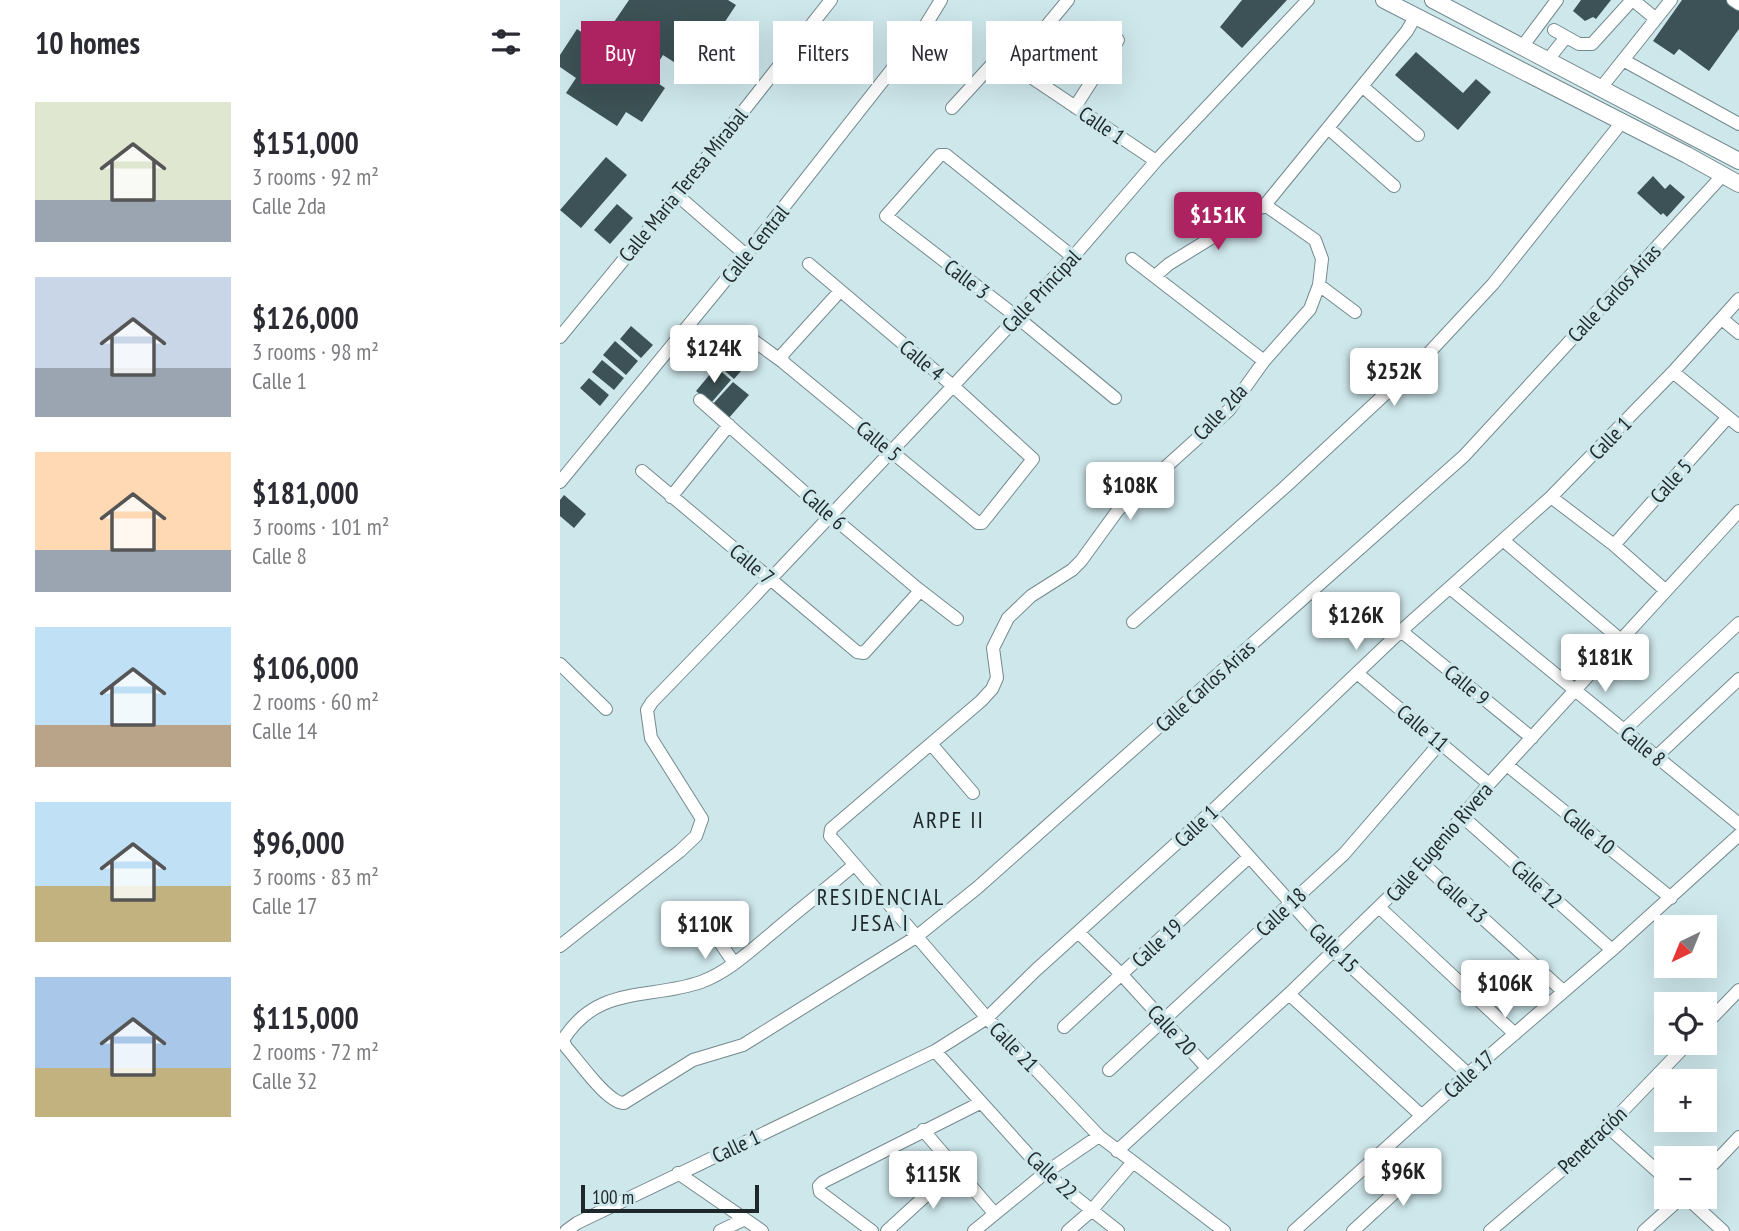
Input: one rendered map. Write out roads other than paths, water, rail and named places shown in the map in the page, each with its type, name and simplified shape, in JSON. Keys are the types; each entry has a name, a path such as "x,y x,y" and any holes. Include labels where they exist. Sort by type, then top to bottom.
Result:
{"main road":[{"path":"1384,0 1739,184"},
{"path":"1433,0 1739,159"}],"street":[{"name":"Calle Maria Teresa Mirabal","path":"560,337 677,195 831,0"},
{"name":"Calle Central","path":"560,482 746,256 922,31 941,0"},
{"path":"1051,21 1068,0"},
{"name":"Calle Principal","path":"560,946 696,836 702,819 651,738 647,710 652,702 953,386 1073,257 1156,161 1308,0"},
{"path":"1522,47 1557,0"},
{"path":"1554,30 1579,44 1592,44 1633,0 1656,19"},
{"path":"1600,89 1671,0"},
{"path":"1733,0 1739,4"},
{"path":"1155,276 1169,264 1265,205 1407,31 1415,17"},
{"path":"1547,61 1566,37"},
{"path":"1623,60 1739,124"},
{"path":"952,108 986,71"},
{"name":"Calle 1","path":"1043,84 1156,161"},
{"path":"1075,107 1090,84"},
{"path":"1362,86 1418,135"},
{"path":"1133,622 1285,487 1426,356 1493,284 1622,122"},
{"path":"1328,128 1394,186"},
{"name":"Calle 3","path":"1073,257 946,155 940,155 886,218 1017,317 1115,398"},
{"name":"Calle Carlos Arias","path":"734,963 701,982 624,996 592,1009 563,1040 566,1047 617,1103 624,1103 693,1060 743,1045 916,937 977,888 1464,456 1723,175"},
{"path":"677,195 746,256"},
{"name":"Calle 2da","path":"830,836 831,830 966,716 992,689 997,678 993,648 1008,618 1031,596 1072,570 1118,510 1229,410 1264,361 1310,309 1319,285 1322,258 1315,240 1265,205"},
{"path":"1132,259 1264,361"},
{"name":"Calle 4","path":"809,264 1033,458 982,523"},
{"path":"1319,285 1355,312"},
{"path":"782,358 840,291"},
{"name":"Calle 1","path":"566,1231 576,1223 935,1051 987,1018 1210,813 1401,631 1551,497 1673,372 1739,299"},
{"path":"1722,319 1739,333"},
{"name":"Calle 5","path":"750,338 782,358 978,523 982,523"},
{"path":"1673,372 1739,426"},
{"name":"Calle 6","path":"700,400 918,590 957,618"},
{"name":"Calle 5","path":"1614,545 1728,417"},
{"path":"671,497 729,425"},
{"name":"Calle 7","path":"642,471 858,652 863,653 918,590"},
{"path":"1551,497 1614,545 1665,590"},
{"name":"Calle Eugenio Rivera","path":"1117,1151 1289,994 1423,864 1489,784 1739,510"},
{"path":"1504,541 1621,640"},
{"name":"Calle 8","path":"1450,587 1739,824"},
{"path":"1624,730 1739,623"},
{"name":"Calle 9","path":"1401,631 1532,738"},
{"path":"560,664 606,709"},
{"name":"Calle 11","path":"1357,673 1489,784"},
{"path":"1657,756 1739,679"},
{"name":"Calle 18","path":"1109,1070 1344,854 1440,743"},
{"path":"932,745 973,793"},
{"name":"Calle 10","path":"1507,765 1671,898"},
{"name":"Calle 15","path":"1210,813 1334,951 1468,1074"},
{"name":"Calle 12","path":"1463,817 1612,950"},
{"name":"Calle 17","path":"1294,1231 1739,835"},
{"name":"Calle 21","path":"830,836 987,1018 1099,1136 1224,1231"},
{"name":"Calle 19","path":"1064,1027 1249,857"},
{"name":"Calle 13","path":"1423,864 1563,991"},
{"path":"697,909 734,963 855,865"},
{"path":"1380,908 1514,1034"},
{"name":"Calle 20","path":"1079,933 1122,975 1207,1068"},
{"path":"1717,1013 1739,990"},
{"path":"1289,994 1422,1116"},
{"name":"Calle 22","path":"935,1051 1045,1173 1118,1231"},
{"name":"Penetración","path":"1490,1231 1582,1153 1676,1055"},
{"path":"872,1231 820,1192 819,1186 923,1130 980,1103"},
{"path":"1607,1126 1654,1168"},
{"path":"923,1130 994,1213"},
{"path":"974,1231 1045,1173 1099,1136"},
{"path":"1717,1160 1739,1137"},
{"path":"1353,1231 1430,1160"},
{"path":"1068,1231 1091,1211 1133,1162"},
{"path":"887,1231 957,1167"},
{"path":"678,1174 762,1231"},
{"path":"1644,1231 1670,1209"},
{"path":"1698,1209 1723,1231"},
{"path":"720,1231 745,1219"}],"district":[{"name":"ARPE II","path":"949,819"},
{"name":"RESIDENCIAL JESA I","path":"881,909"}]}
